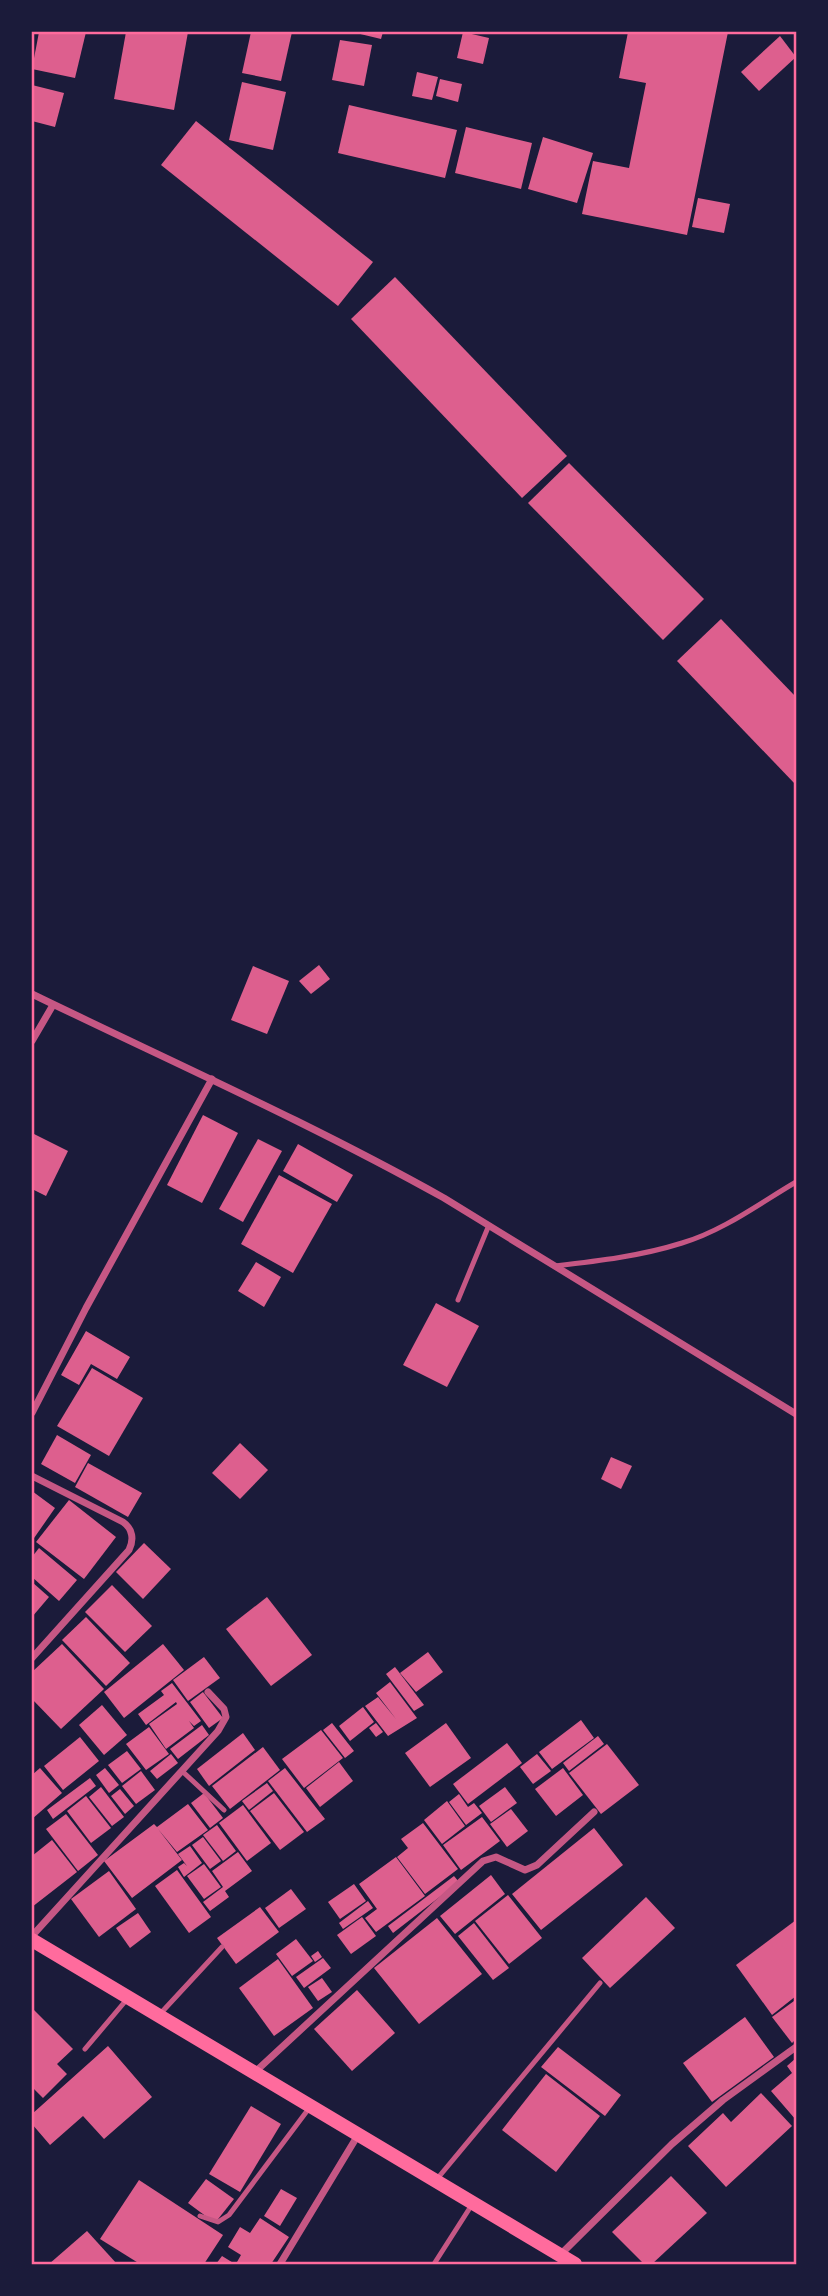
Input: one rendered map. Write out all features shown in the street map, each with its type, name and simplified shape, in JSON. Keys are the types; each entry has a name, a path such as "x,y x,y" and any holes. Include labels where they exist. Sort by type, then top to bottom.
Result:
{"main road":[{"path":"32,1938 575,2264"}],"street":[{"path":"32,994 387,1166 489,1225 796,1414"},
{"path":"32,1041 53,1005"},
{"path":"32,1413 86,1308 212,1079"},
{"path":"32,1476 123,1522 131,1530 133,1538 129,1550 32,1658"},
{"path":"32,1938 218,1731 226,1717 224,1709 208,1692"},
{"path":"254,2073 483,1861 496,1857 525,1870 537,1865 594,1812"},
{"path":"560,2255 672,2144 723,2100 796,2047"},
{"path":"280,2264 358,2135"}],"lane":[{"path":"555,1266 625,1258 685,1243 715,1229 796,1182"},
{"path":"458,1300 489,1225"},
{"path":"182,1770 224,1810"},
{"path":"158,2016 222,1947"},
{"path":"435,2181 600,1983"},
{"path":"85,2049 128,1998"},
{"path":"200,2216 218,2222 229,2215 310,2107"},
{"path":"434,2264 472,2203"}],"building":[{"path":"39,32 86,32 75,78 32,69"},
{"path":"126,32 188,32 174,110 114,99"},
{"path":"251,32 292,32 281,81 242,73"},
{"path":"352,32 383,32 381,39"},
{"path":"463,32 489,38 483,64 457,58"},
{"path":"628,32 728,32 687,235 582,214 593,161 629,168 646,83 619,78"},
{"path":"780,36 796,57 759,91 741,72"},
{"path":"340,40 372,45 364,86 332,80"},
{"path":"417,72 438,77 432,100 412,96"},
{"path":"440,79 462,84 458,102 436,96"},
{"path":"242,82 286,92 273,150 229,140"},
{"path":"32,85 64,93 55,127 32,121"},
{"path":"349,105 457,130 445,178 338,153"},
{"path":"196,121 373,262 338,306 161,165"},
{"path":"466,127 532,143 521,189 455,173"},
{"path":"543,137 593,153 577,203 528,189"},
{"path":"698,198 730,204 724,233 692,227"},
{"path":"395,277 567,456 522,498 351,319"},
{"path":"569,463 704,599 663,640 528,503"},
{"path":"721,619 796,697 796,785 677,661"},
{"path":"319,965 330,979 311,994 299,981"},
{"path":"253,966 289,981 267,1034 231,1020"},
{"path":"203,1115 238,1133 202,1203 167,1185"},
{"path":"32,1133 68,1151 46,1196 32,1189"},
{"path":"258,1139 282,1151 243,1222 219,1209"},
{"path":"298,1144 353,1175 337,1202 283,1171"},
{"path":"279,1175 332,1204 293,1273 241,1244"},
{"path":"256,1262 281,1277 264,1307 238,1291"},
{"path":"436,1303 479,1326 447,1387 403,1365"},
{"path":"86,1331 130,1357 117,1379 91,1364 79,1385 61,1375"},
{"path":"92,1368 143,1398 109,1456 57,1426"},
{"path":"57,1435 91,1455 75,1483 41,1464"},
{"path":"240,1443 268,1470 240,1499 212,1473"},
{"path":"611,1457 632,1466 621,1489 601,1479"},
{"path":"88,1463 142,1493 128,1517 75,1487"},
{"path":"32,1491 55,1508 32,1541"},
{"path":"69,1500 116,1537 84,1579 36,1542"},
{"path":"144,1543 171,1569 143,1599 116,1572"},
{"path":"39,1548 77,1580 59,1601 32,1577 32,1557"},
{"path":"32,1582 49,1597 32,1617"},
{"path":"112,1585 152,1626 125,1652 85,1612"},
{"path":"267,1597 312,1655 271,1686 226,1629"},
{"path":"86,1617 130,1663 106,1686 62,1640"},
{"path":"62,1644 104,1689 61,1729 32,1699 32,1672"},
{"path":"163,1644 184,1670 124,1718 104,1692"},
{"path":"428,1652 443,1672 416,1692 400,1673"},
{"path":"204,1657 220,1678 188,1701 173,1680"},
{"path":"395,1667 424,1705 414,1711 386,1674"},
{"path":"390,1682 417,1718 388,1736 365,1706 378,1697 396,1719 376,1693"},
{"path":"172,1683 201,1721 194,1726 189,1721 194,1728 166,1749 149,1724 177,1704 176,1702 146,1725 138,1714 164,1695 161,1691"},
{"path":"203,1692 223,1718 209,1728 190,1702"},
{"path":"102,1705 127,1735 104,1755 79,1725"},
{"path":"363,1707 374,1722 350,1741 339,1726"},
{"path":"581,1720 594,1738 552,1769 539,1752"},
{"path":"332,1723 354,1751 345,1758 323,1730"},
{"path":"376,1723 383,1732 376,1737 369,1728"},
{"path":"446,1723 471,1758 430,1787 405,1753"},
{"path":"202,1725 209,1735 178,1759 170,1749"},
{"path":"149,1727 169,1754 146,1770 126,1744"},
{"path":"321,1730 343,1758 304,1788 282,1759"},
{"path":"243,1733 255,1750 209,1786 197,1769"},
{"path":"598,1736 604,1744 569,1771 563,1763"},
{"path":"80,1737 99,1761 63,1790 44,1766"},
{"path":"507,1743 522,1763 468,1804 453,1784"},
{"path":"607,1744 639,1785 601,1814 569,1773"},
{"path":"263,1747 280,1770 230,1809 212,1786"},
{"path":"127,1751 141,1769 122,1783 108,1765"},
{"path":"171,1754 178,1763 157,1779 150,1771"},
{"path":"537,1754 551,1771 533,1784 520,1767"},
{"path":"339,1762 353,1781 320,1807 306,1788"},
{"path":"40,1768 62,1793 32,1819 32,1775"},
{"path":"105,1768 119,1785 109,1793 96,1775"},
{"path":"285,1768 325,1819 307,1832 268,1781"},
{"path":"563,1768 583,1795 556,1816 535,1789"},
{"path":"141,1771 155,1790 136,1804 122,1786"},
{"path":"90,1778 96,1786 53,1819 47,1810"},
{"path":"267,1783 273,1791 249,1810 242,1801"},
{"path":"101,1787 124,1817 112,1826 89,1797"},
{"path":"505,1787 517,1803 491,1822 479,1806"},
{"path":"120,1789 134,1806 125,1814 111,1796"},
{"path":"204,1793 223,1818 210,1828 191,1803"},
{"path":"274,1793 304,1832 280,1850 250,1811"},
{"path":"459,1794 468,1807 474,1803 482,1813 466,1825 449,1802"},
{"path":"86,1796 111,1828 91,1843 67,1811"},
{"path":"447,1801 465,1826 442,1844 424,1820"},
{"path":"188,1804 208,1830 177,1852 158,1829 182,1860 132,1898 104,1861 154,1824 157,1827"},
{"path":"243,1805 271,1843 247,1861 219,1823"},
{"path":"511,1809 528,1831 507,1847 490,1824"},
{"path":"66,1814 98,1855 78,1871 46,1829"},
{"path":"482,1817 500,1841 461,1870 443,1845"},
{"path":"423,1823 458,1869 425,1894 397,1857 408,1848 401,1839"},
{"path":"217,1825 236,1851 223,1861 203,1835"},
{"path":"594,1828 623,1865 541,1930 512,1894"},
{"path":"203,1837 221,1861 210,1869 192,1845"},
{"path":"52,1840 77,1872 32,1907 32,1856"},
{"path":"190,1846 202,1863 184,1877 178,1867 184,1863 187,1866 178,1854"},
{"path":"238,1852 252,1871 225,1891 229,1897 210,1911 203,1902 223,1887 212,1871"},
{"path":"396,1857 425,1896 376,1932 365,1918 377,1909 359,1884"},
{"path":"204,1864 221,1887 204,1899 187,1876"},
{"path":"177,1870 211,1917 189,1933 155,1886"},
{"path":"109,1871 136,1909 99,1937 71,1899"},
{"path":"491,1875 505,1894 455,1934 440,1916"},
{"path":"454,1876 459,1882 393,1933 388,1926"},
{"path":"354,1884 366,1901 340,1919 328,1902"},
{"path":"291,1889 306,1909 279,1928 265,1908"},
{"path":"508,1895 542,1938 509,1964 475,1921"},
{"path":"646,1897 675,1928 610,1988 582,1958"},
{"path":"368,1901 373,1908 343,1929 339,1923"},
{"path":"260,1907 279,1932 236,1964 217,1938"},
{"path":"138,1913 151,1932 130,1948 116,1928"},
{"path":"362,1917 376,1936 351,1954 337,1935"},
{"path":"437,1918 482,1974 419,2024 374,1968"},
{"path":"796,1920 796,1996 772,2015 736,1965"},
{"path":"474,1923 509,1968 493,1980 458,1936"},
{"path":"296,1939 313,1961 292,1976 276,1954"},
{"path":"318,1951 322,1957 315,1962 311,1956"},
{"path":"323,1958 331,1968 304,1988 296,1977"},
{"path":"278,1959 313,2008 274,2036 239,1988"},
{"path":"322,1978 332,1992 318,2001 308,1987"},
{"path":"357,1990 395,2033 352,2071 314,2029"},
{"path":"794,2001 796,2039 792,2043 772,2017"},
{"path":"32,2008 73,2049 57,2064 67,2074 43,2098 34,2089 32,2091"},
{"path":"745,2017 774,2057 712,2102 683,2063"},
{"path":"108,2046 152,2097 104,2139 83,2116 50,2145 32,2124 32,2114"},
{"path":"558,2047 621,2095 605,2116 541,2067"},
{"path":"796,2058 796,2120 771,2091 792,2073 787,2066"},
{"path":"546,2074 600,2116 556,2172 502,2130"},
{"path":"761,2093 792,2126 726,2187 688,2146 723,2113 731,2122"},
{"path":"251,2106 281,2124 240,2192 209,2174"},
{"path":"671,2176 707,2213 652,2264 644,2264 612,2232"},
{"path":"206,2179 234,2199 215,2223 188,2203"},
{"path":"139,2180 223,2235 204,2264 140,2264 100,2239"},
{"path":"281,2189 297,2198 280,2226 264,2216"},
{"path":"260,2218 289,2237 271,2264 240,2264 237,2262 241,2255 228,2247 240,2227 250,2233"},
{"path":"87,2231 117,2264 49,2264"},
{"path":"222,2256 235,2264 216,2264"}]}
